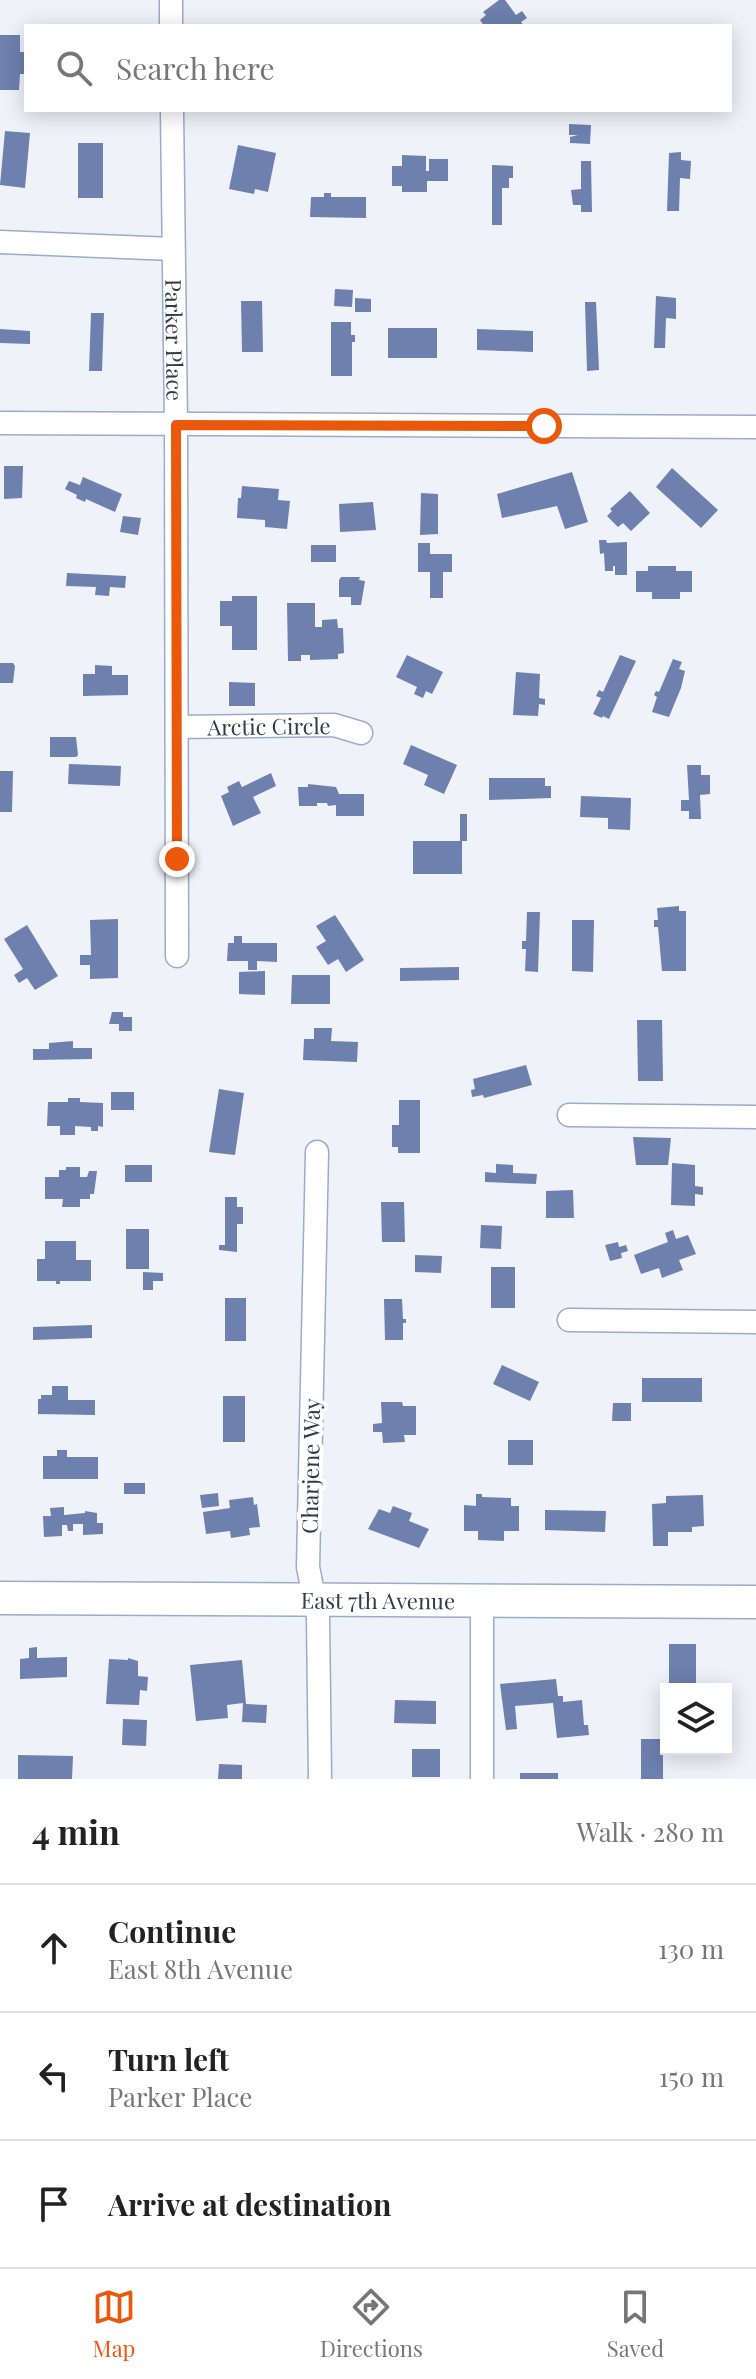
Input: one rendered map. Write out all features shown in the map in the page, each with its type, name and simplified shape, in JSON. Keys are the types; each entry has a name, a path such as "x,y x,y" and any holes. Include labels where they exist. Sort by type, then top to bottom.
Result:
{"main road":[{"name":"East 7th Avenue","path":"0,1598 756,1602"}],"street":[{"path":"171,0 171,24"},
{"name":"Parker Place","path":"172,112 177,956"},
{"path":"0,242 173,249"},
{"path":"0,423 756,427"},
{"name":"Arctic Circle","path":"177,727 334,725 361,733"},
{"path":"569,1115 756,1117"},
{"name":"Charjene Way","path":"317,1152 308,1567 319,1637 320,1779"},
{"path":"569,1320 756,1322"},
{"path":"482,1600 482,1779"}],"building":[{"path":"499,0 505,0 516,15 522,11 527,18 522,24 483,24 480,20 486,15 483,12"},
{"path":"0,35 20,35 24,74 20,74 19,90 0,90"},
{"path":"569,124 591,125 590,144 570,143 570,137 578,135 569,135"},
{"path":"5,131 30,133 25,188 0,185"},
{"path":"78,143 103,143 103,198 78,198"},
{"path":"238,145 276,153 268,192 255,189 254,194 229,189"},
{"path":"681,152 681,160 691,161 690,179 680,178 679,211 667,211 669,153"},
{"path":"402,155 426,156 426,171 429,171 429,159 448,159 448,181 427,181 427,192 402,192 402,186 392,186 392,166 402,166"},
{"path":"581,161 591,161 592,212 581,212 581,205 573,205 571,190 581,189"},
{"path":"492,165 513,166 509,188 502,188 502,225 492,225"},
{"path":"324,193 331,193 331,197 366,197 366,218 310,217 311,197 324,197"},
{"path":"335,289 353,290 352,307 334,306"},
{"path":"656,296 676,298 676,319 666,318 665,348 654,348"},
{"path":"355,298 371,299 371,312 355,312"},
{"path":"241,301 262,301 263,352 242,352"},
{"path":"585,302 596,302 599,370 587,371"},
{"path":"91,313 104,313 102,371 89,371"},
{"path":"331,322 351,322 351,335 355,335 355,342 352,342 352,376 331,376"},
{"path":"388,328 437,328 437,358 388,358"},
{"path":"0,329 30,331 30,344 0,343"},
{"path":"477,329 533,331 533,352 477,350"},
{"path":"4,466 23,466 22,498 4,499"},
{"path":"672,468 718,510 701,528 656,487"},
{"path":"572,472 588,522 565,529 557,506 502,518 497,494"},
{"path":"83,477 122,494 115,512 86,499 85,502 76,498 77,495 65,489 69,481 80,485"},
{"path":"242,486 279,489 278,500 290,501 287,529 265,527 265,520 237,518"},
{"path":"630,491 650,513 631,531 623,523 618,527 607,516 612,511 610,509"},
{"path":"421,493 438,494 438,534 420,535"},
{"path":"373,502 376,530 340,532 339,504"},
{"path":"123,516 141,518 138,535 120,532"},
{"path":"599,540 606,540 607,543 627,542 627,575 615,575 615,566 613,571 605,571 604,553 600,554"},
{"path":"418,543 430,543 430,554 452,554 452,572 443,572 443,598 430,598 430,572 418,572"},
{"path":"311,545 336,545 336,562 311,562"},
{"path":"648,566 676,566 676,571 692,571 692,592 680,592 680,599 652,599 652,592 636,592 636,571 648,571"},
{"path":"67,573 126,576 125,588 110,587 109,596 95,595 96,587 66,586"},
{"path":"341,577 360,577 359,580 365,581 361,605 351,605 351,597 339,597"},
{"path":"232,596 257,596 257,650 232,650 232,626 220,626 220,601 232,601"},
{"path":"287,603 315,603 315,627 322,627 322,620 337,619 338,628 343,628 344,653 338,654 338,659 310,660 310,655 301,655 301,661 288,661"},
{"path":"407,655 443,672 432,694 426,691 423,698 414,694 417,687 396,677"},
{"path":"620,655 636,661 609,719 602,718 593,714 601,698 596,696 599,690 603,692"},
{"path":"673,659 682,662 679,669 685,671 669,717 652,712 657,697 654,695 656,691 659,692"},
{"path":"0,663 13,663 15,666 13,683 0,683"},
{"path":"95,665 112,666 112,675 128,675 128,695 83,696 83,674 95,674"},
{"path":"516,672 540,674 539,698 545,699 545,705 539,704 538,716 513,715"},
{"path":"229,682 255,683 255,706 229,706"},
{"path":"50,737 76,737 78,755 50,757"},
{"path":"411,745 457,765 444,794 424,785 428,775 403,764"},
{"path":"69,764 121,766 120,786 68,784"},
{"path":"687,765 701,765 701,775 710,775 710,794 700,795 701,819 689,819 689,811 681,811 681,800 689,800"},
{"path":"0,771 13,771 12,812 0,812"},
{"path":"271,773 276,786 253,797 261,813 233,826 221,796 229,792 227,787 239,781 242,787"},
{"path":"489,778 545,778 545,786 551,786 551,798 489,800"},
{"path":"308,784 336,787 339,794 364,794 364,816 336,816 336,805 328,806 327,803 299,806 298,787 308,787"},
{"path":"581,796 631,798 630,830 608,829 608,818 580,817"},
{"path":"460,814 467,814 467,841 462,841 462,874 413,874 413,841 460,841"},
{"path":"679,906 679,911 686,911 686,971 662,971 658,927 654,927 654,920 658,920 657,908"},
{"path":"527,912 540,912 538,972 525,971 526,949 522,949 522,941 526,941"},
{"path":"335,915 364,960 346,972 338,959 328,965 316,947 326,941 316,926"},
{"path":"118,919 118,978 90,979 90,965 80,965 80,955 91,955 90,920"},
{"path":"572,920 594,920 593,972 572,971"},
{"path":"27,925 58,976 35,990 27,978 19,983 14,975 23,969 4,939"},
{"path":"234,936 242,936 242,943 277,943 277,962 257,961 257,970 248,970 248,961 227,961 228,943 234,943"},
{"path":"459,967 459,980 400,981 400,968"},
{"path":"265,971 265,995 239,994 239,972"},
{"path":"292,975 330,975 330,1004 291,1004"},
{"path":"112,1012 123,1012 123,1017 132,1017 132,1031 119,1031 119,1024 109,1024"},
{"path":"637,1020 662,1020 663,1081 638,1081"},
{"path":"314,1028 332,1028 331,1041 358,1042 357,1062 303,1060 304,1039 314,1039"},
{"path":"73,1041 73,1048 92,1048 92,1059 33,1060 33,1049 49,1049 49,1043"},
{"path":"526,1065 532,1085 484,1098 483,1095 472,1097 471,1090 475,1089 473,1079"},
{"path":"219,1089 244,1093 235,1155 209,1152"},
{"path":"111,1092 134,1092 134,1110 111,1110"},
{"path":"68,1098 103,1103 103,1127 98,1126 98,1131 91,1131 91,1127 75,1126 75,1135 60,1135 60,1126 47,1126 48,1102 68,1102"},
{"path":"399,1100 420,1100 420,1153 398,1153 398,1147 392,1147 392,1125 399,1125"},
{"path":"633,1137 671,1138 668,1165 636,1165"},
{"path":"672,1163 695,1165 695,1186 703,1187 703,1195 695,1194 695,1206 671,1205"},
{"path":"496,1164 513,1165 513,1173 537,1174 536,1184 485,1182 485,1172 496,1173"},
{"path":"125,1165 152,1165 152,1182 125,1182"},
{"path":"66,1167 80,1167 80,1177 87,1177 89,1171 97,1171 94,1194 90,1194 90,1199 80,1199 80,1207 62,1207 63,1199 45,1199 45,1177 59,1177 59,1170 66,1170"},
{"path":"573,1190 574,1218 546,1218 546,1191"},
{"path":"225,1197 237,1197 237,1207 243,1207 243,1224 237,1224 237,1252 219,1250 219,1245 225,1245"},
{"path":"381,1202 404,1202 405,1242 382,1242"},
{"path":"481,1225 502,1226 501,1249 480,1248"},
{"path":"126,1229 149,1229 149,1269 126,1269"},
{"path":"673,1230 676,1239 688,1235 696,1254 679,1260 683,1270 662,1278 659,1268 641,1274 634,1255 668,1242 665,1233"},
{"path":"45,1241 76,1241 76,1260 91,1260 91,1281 60,1281 56,1284 56,1281 37,1281 37,1259 45,1259"},
{"path":"618,1242 619,1247 626,1245 628,1251 621,1253 622,1258 610,1261 605,1245"},
{"path":"415,1255 442,1256 441,1273 415,1272"},
{"path":"491,1267 515,1267 515,1308 491,1308"},
{"path":"143,1272 163,1273 163,1281 153,1281 153,1290 143,1290"},
{"path":"225,1298 246,1298 246,1341 225,1341"},
{"path":"384,1299 402,1299 403,1319 406,1319 403,1323 403,1340 385,1340"},
{"path":"92,1325 92,1338 33,1340 33,1327"},
{"path":"502,1365 539,1382 530,1401 493,1384"},
{"path":"642,1378 702,1378 702,1402 642,1402"},
{"path":"52,1386 68,1386 68,1400 95,1400 95,1415 38,1414 38,1399 41,1395 52,1395"},
{"path":"223,1396 245,1396 245,1442 223,1442"},
{"path":"381,1402 416,1406 416,1435 404,1435 405,1442 383,1443 382,1432 373,1432 373,1424 382,1423"},
{"path":"613,1403 631,1403 631,1421 612,1421"},
{"path":"508,1440 533,1440 533,1465 508,1465"},
{"path":"57,1450 67,1450 67,1457 98,1457 98,1479 43,1479 43,1456 57,1456"},
{"path":"124,1483 145,1483 145,1494 124,1494"},
{"path":"218,1493 219,1506 202,1508 200,1495"},
{"path":"476,1494 511,1498 511,1506 519,1506 519,1531 504,1531 504,1541 478,1540 478,1531 464,1531 464,1505 476,1506"},
{"path":"703,1495 704,1526 692,1527 692,1532 668,1532 668,1546 653,1546 652,1504 666,1503 666,1496"},
{"path":"253,1497 260,1527 249,1528 250,1535 231,1538 230,1531 206,1534 203,1512 230,1508 229,1500"},
{"path":"393,1506 412,1513 409,1521 429,1529 419,1548 368,1529 379,1509 390,1513"},
{"path":"64,1507 64,1515 85,1511 97,1513 97,1523 103,1523 103,1534 83,1535 83,1524 73,1524 73,1531 62,1525 62,1536 44,1537 43,1516 51,1516 50,1508"},
{"path":"545,1510 606,1511 605,1532 545,1530"},
{"path":"669,1644 696,1644 696,1683 669,1683"},
{"path":"37,1647 37,1658 67,1657 67,1677 20,1679 20,1659 29,1658 29,1648"},
{"path":"109,1659 138,1661 138,1676 148,1677 147,1691 140,1690 139,1705 106,1704"},
{"path":"242,1660 246,1704 267,1705 266,1723 242,1722 243,1703 227,1705 228,1718 196,1721 190,1665"},
{"path":"556,1679 558,1696 563,1696 563,1702 582,1700 584,1725 588,1725 589,1735 557,1738 553,1703 515,1706 517,1729 506,1730 500,1684"},
{"path":"395,1700 436,1701 436,1724 394,1723"},
{"path":"123,1719 147,1720 146,1746 122,1745"},
{"path":"641,1739 660,1739 663,1779 641,1779"},
{"path":"412,1749 440,1749 440,1777 412,1777"},
{"path":"18,1755 73,1756 72,1779 18,1779"},
{"path":"219,1764 242,1765 242,1779 218,1779"},
{"path":"520,1773 558,1773 558,1779 520,1779"}],"route":[{"path":"177,859 176,425 544,426"}]}
